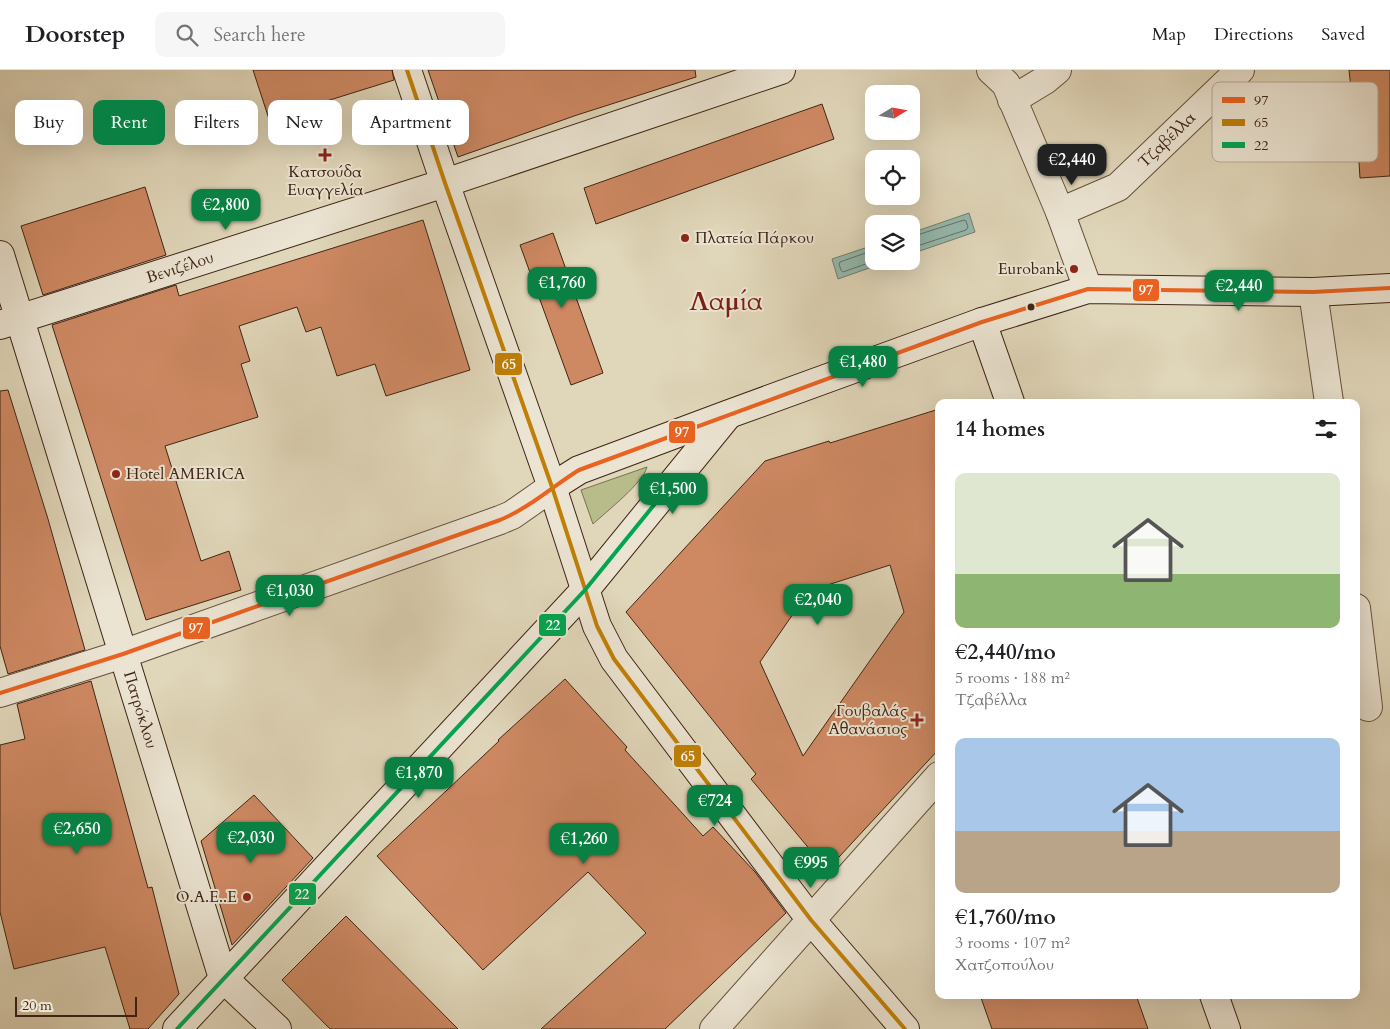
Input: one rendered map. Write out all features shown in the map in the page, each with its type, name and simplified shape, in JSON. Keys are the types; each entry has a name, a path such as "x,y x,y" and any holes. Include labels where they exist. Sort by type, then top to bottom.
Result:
{"street":[{"path":"407,70 552,487 597,626 614,659 811,920 905,1029"},
{"name":"Βενιζέλου","path":"10,322 445,183 781,70"},
{"path":"991,70 1006,84 1060,212 1088,289"},
{"path":"1012,100 1058,70"},
{"name":"Τζαβέλλα","path":"1227,82 1240,70"},
{"name":"Τζαβέλλα","path":"1060,212 1118,187 1212,97"},
{"name":"Πατρόκλου","path":"0,255 10,322 123,654 223,978 277,1029"},
{"path":"0,693 123,654 500,520 512,515 579,470 982,322 1088,289 1313,292 1390,288"},
{"path":"1313,292 1329,399"},
{"path":"982,322 1009,399"},
{"path":"176,1029 585,590 729,414"},
{"path":"1360,634 1371,707"},
{"path":"714,1029 935,780"}],"green space":[{"path":"647,467 632,489 593,524 581,490"}],"water":[{"path":"969,213 975,232 920,251 920,230"},
{"path":"865,248 865,269 838,279 832,259"}],"building":[{"path":"253,70 392,70 394,80 330,100 268,100 268,116"},
{"path":"428,70 695,70 696,77 577,115 458,157 454,145 469,145 469,100 438,100"},
{"path":"1349,70 1390,70 1390,176 1360,178 1359,162 1378,162 1378,82 1350,82"},
{"path":"822,104 834,139 596,224 584,188"},
{"path":"145,187 166,255 43,295 21,226"},
{"path":"423,220 470,370 386,396 375,364 337,376 321,327 306,332 297,307 239,326 250,361 241,364 258,417 165,446 201,561 229,551 241,590 146,620 52,325 176,285 179,296"},
{"path":"553,233 603,373 571,385 520,245"},
{"path":"8,390 48,519 85,650 8,674 0,646 0,391"},
{"path":"935,410 935,753 827,870 751,779 756,774 626,612 765,461 829,441 830,443","holes":["890,565 904,612 803,756 760,662 793,614 787,598"]},
{"path":"565,679 627,747 625,750 703,836 713,827 755,872 786,913 665,1029 541,1029 646,933 588,872 483,970 377,856 498,740"},
{"path":"91,681 148,888 152,887 179,994 148,1029 130,1029 105,947 14,969 0,912 0,745 25,739 17,704"},
{"name":"O.A.E..E","path":"254,795 313,858 232,945 201,841"},
{"path":"346,916 458,1029 330,1029 282,980"},
{"path":"981,999 1137,999 1148,1029 992,1029"}],"transit line":[{"name":"65","path":"407,70 552,487 597,626 614,659 811,920 905,1029"},
{"name":"97","path":"0,693 123,654 500,520 531,503 579,470 982,322 1088,289 1313,292 1390,288"},
{"name":"22","path":"177,1029 585,590 671,484"}],"place":[{"name":"Κατσούδα Ευαγγελία","path":"325,155"},
{"name":"Πλατεία Πάρκου","path":"685,238"},
{"name":"Eurobank","path":"1074,269"},
{"name":"Hotel AMERICA","path":"116,474"},
{"name":"Γουβαλάς Αθανάσιος","path":"917,720"},
{"name":"O.A.E..E","path":"247,897"}],"district":[{"name":"Λαμία","path":"726,301"}]}
